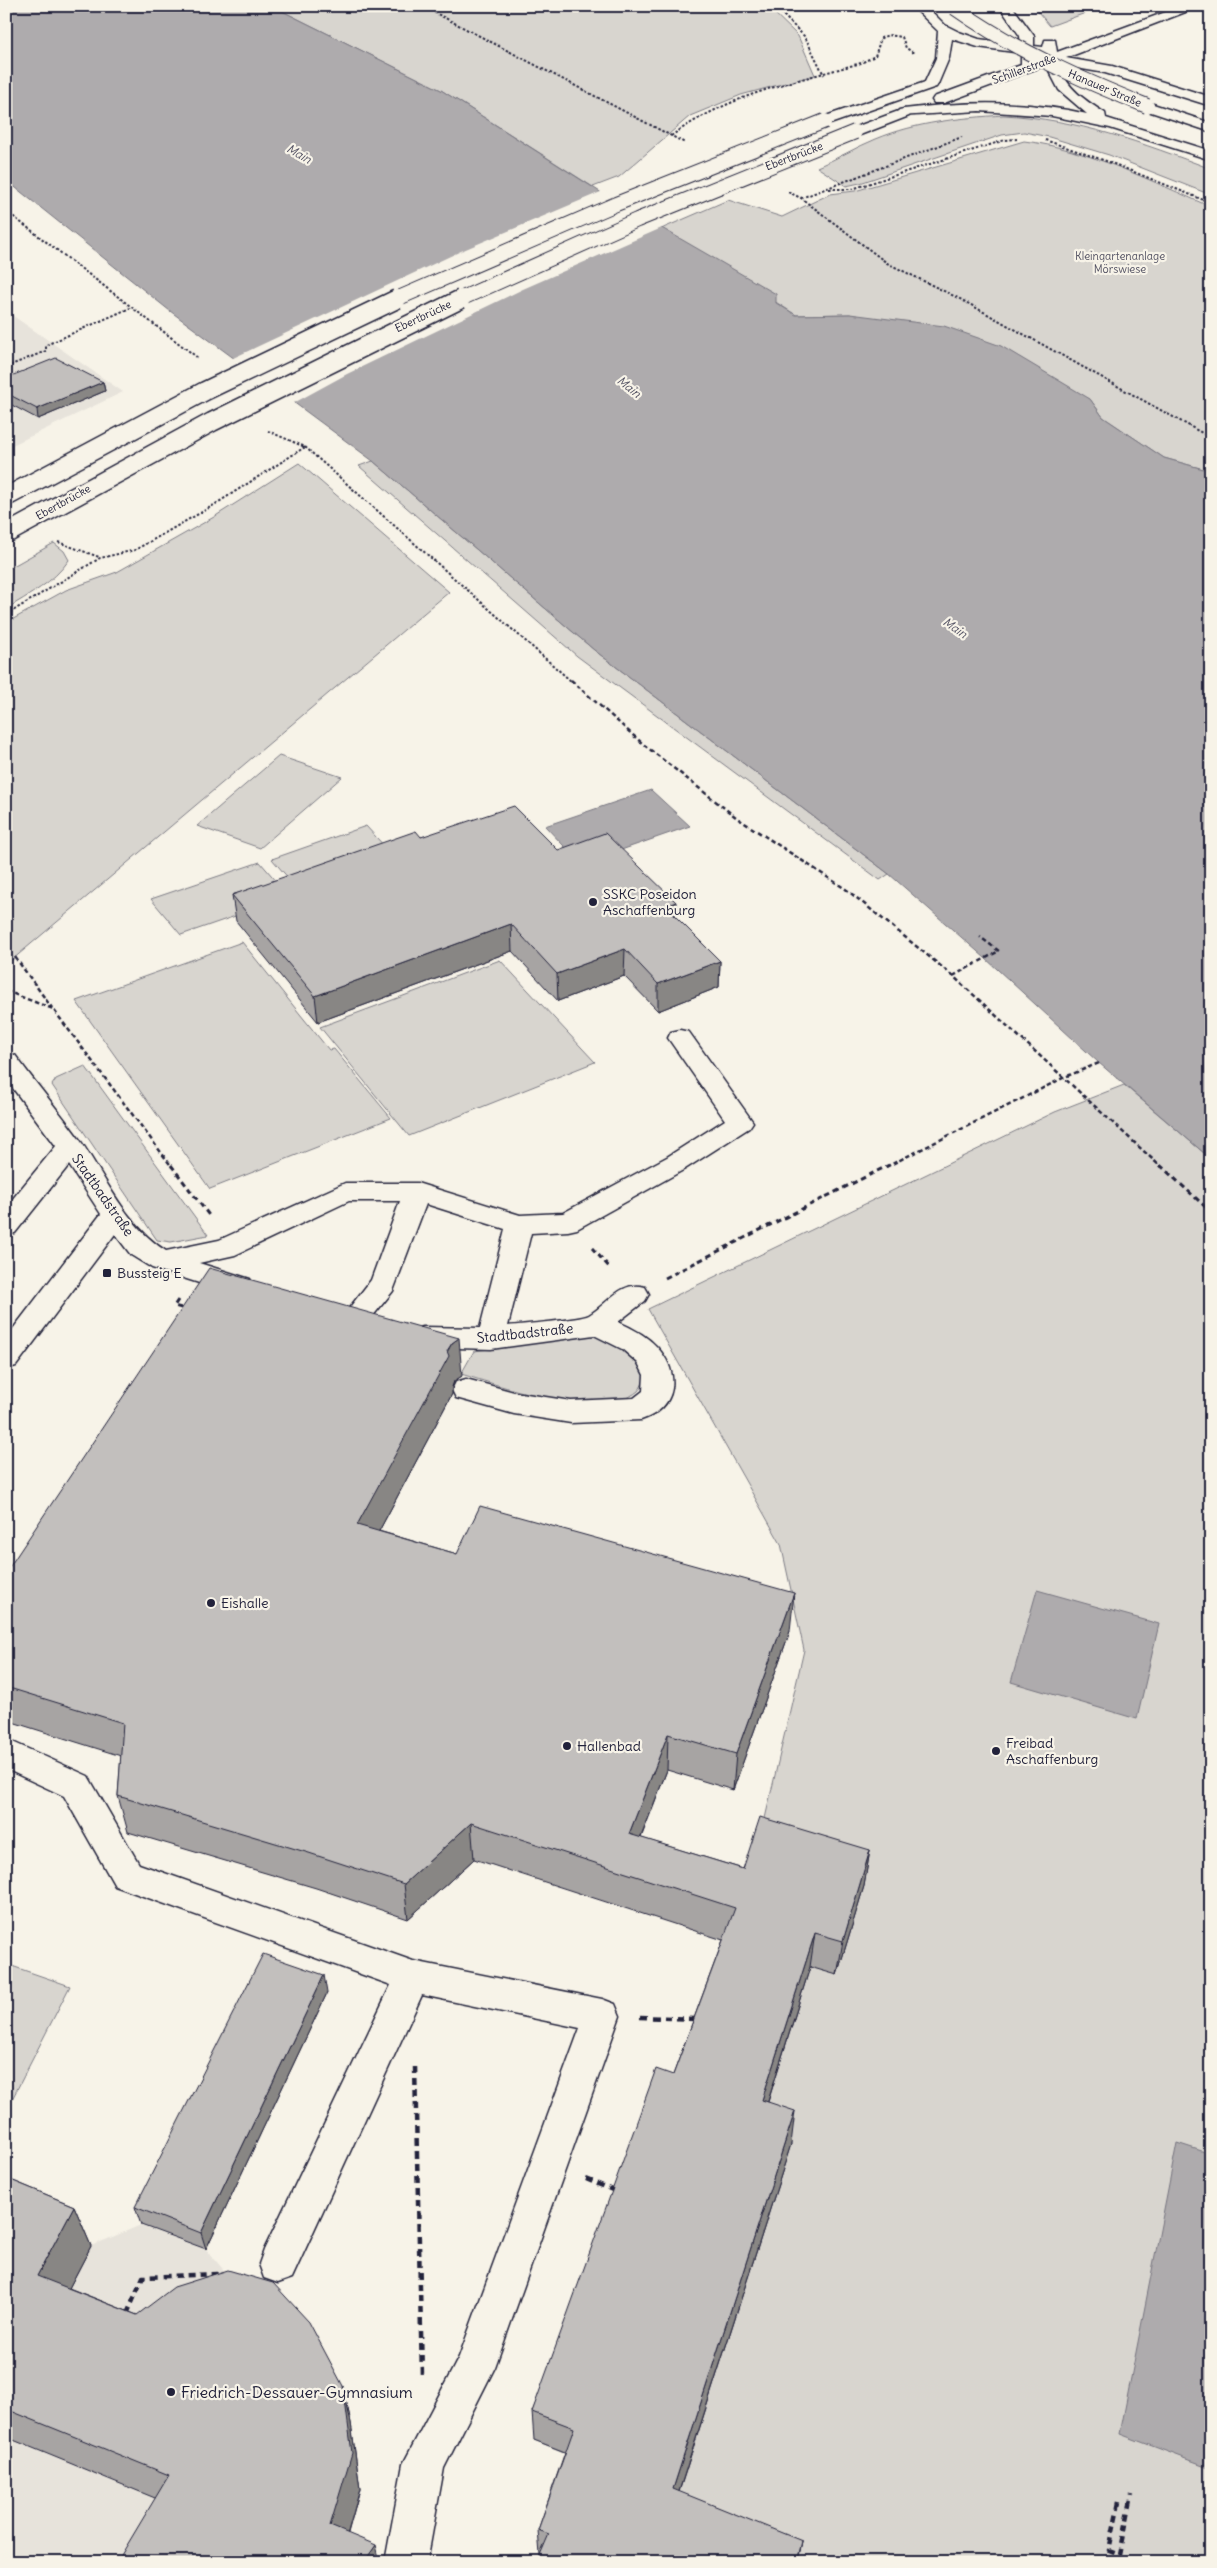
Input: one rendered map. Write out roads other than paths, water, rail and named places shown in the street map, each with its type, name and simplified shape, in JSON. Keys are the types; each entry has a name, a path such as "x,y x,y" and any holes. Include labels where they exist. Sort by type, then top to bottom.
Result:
{"main road":[{"path":"918,6 944,30 1028,58"},
{"path":"1005,6 1027,36 1028,58"},
{"path":"1084,6 1106,6"},
{"name":"Schillerstraße","path":"855,132 904,113 1053,47 1077,50 1195,6"},
{"name":"Hanauer Straße","path":"954,7 988,31 1043,61 1147,106 1211,128"},
{"path":"931,84 944,58 947,44 944,30"},
{"path":"1124,45 1127,31"},
{"path":"1128,130 1085,107 1059,83 1052,70 1053,47 1090,64 1153,82 1211,102"},
{"path":"1001,59 1028,58"},
{"path":"1132,62 1153,82"},
{"path":"931,84 949,77"},
{"name":"Ebertbrücke","path":"6,497 208,391 424,287 606,208 825,121 931,84"},
{"path":"904,113 960,107 1020,108 1077,116 1211,156"},
{"name":"Ebertbrücke","path":"6,534 218,418 412,321 636,220 855,132"},
{"path":"162,1262 225,1248 345,1192 417,1192 520,1224 568,1222 676,1163 740,1122 680,1038"},
{"name":"Stadtbadstraße","path":"9,1069 70,1146 115,1215 141,1248 162,1262 263,1293"},
{"path":"6,1226 70,1146"},
{"path":"354,1320 383,1284 417,1192"},
{"path":"6,1359 115,1215"},
{"path":"491,1339 520,1224"},
{"path":"595,1325 634,1294"},
{"name":"Stadtbadstraße","path":"326,1312 406,1336 491,1339 595,1325"},
{"path":"466,1390 514,1403 571,1412 641,1409 656,1396 658,1374 645,1353 623,1334 595,1325"},
{"path":"6,1753 76,1786 127,1875 413,1976 602,2016 474,2367 424,2464 406,2562"},
{"path":"278,2264 413,1976"}],"water":[{"name":"Main","path":"6,6 272,6 441,90 608,197 776,294 776,303 796,315 850,314 944,326 1001,346 1090,399 1103,417 1164,458 1207,470 1211,473 1211,1159 1099,1063 985,958 889,874 594,650 373,461 170,311 6,180"},
{"path":"651,790 690,826 581,864 545,826"},
{"path":"1037,1590 1159,1624 1137,1719 1011,1682"},
{"path":"1177,2143 1211,2154 1211,2468 1120,2434"}],"place":[{"name":"SSKC Poseidon Aschaffenburg","path":"593,902"},
{"name":"Bussteig E","path":"107,1273"},
{"name":"Eishalle","path":"211,1603"},
{"name":"Hallenbad","path":"567,1746"},
{"name":"Freibad Aschaffenburg","path":"996,1751"},
{"name":"Friedrich-Dessauer-Gymnasium","path":"171,2392"}],"park label":[{"name":"Kleingartenanlage Mörswiese","path":"1120,262"}]}
